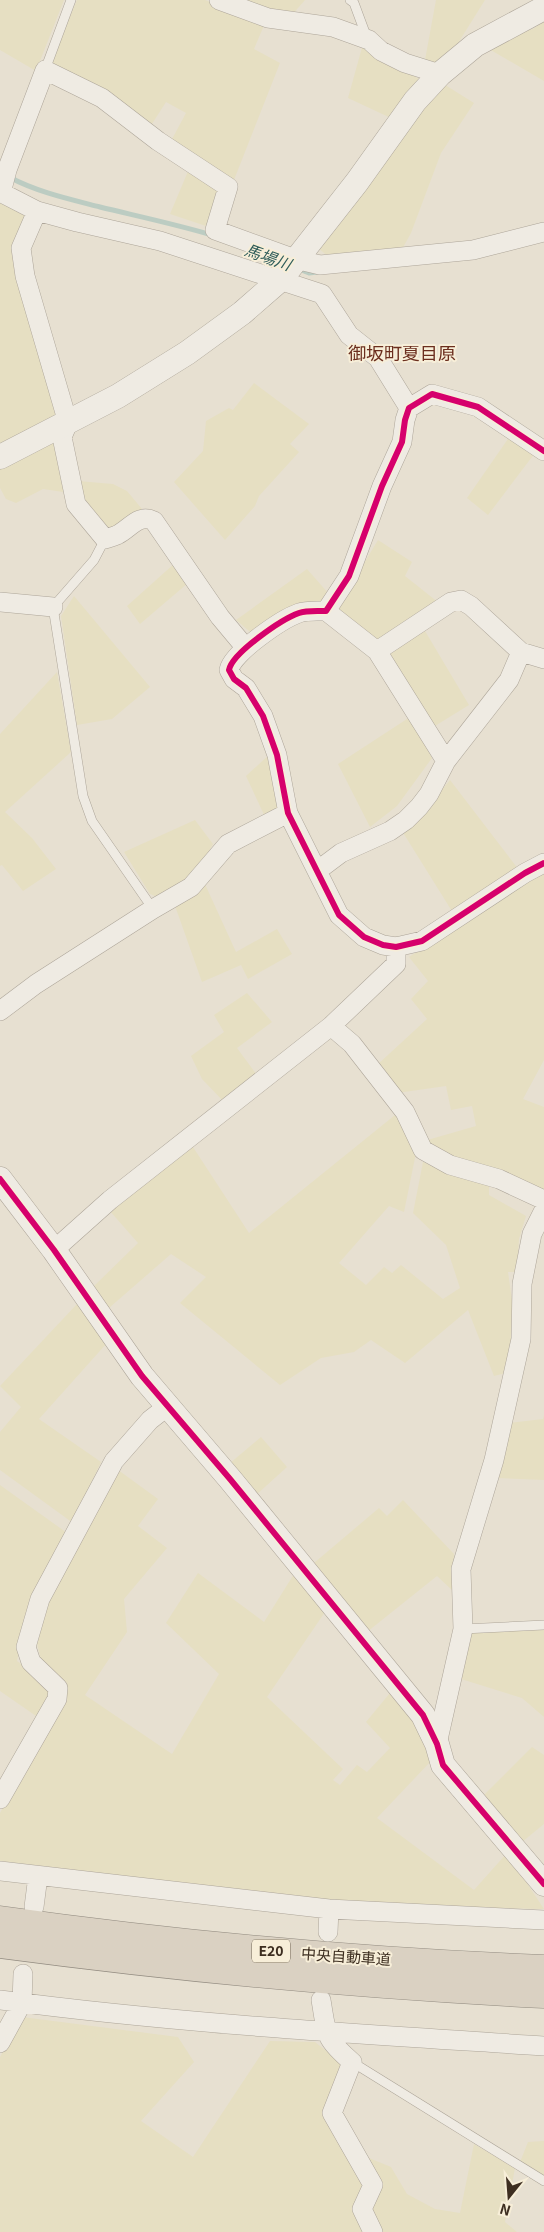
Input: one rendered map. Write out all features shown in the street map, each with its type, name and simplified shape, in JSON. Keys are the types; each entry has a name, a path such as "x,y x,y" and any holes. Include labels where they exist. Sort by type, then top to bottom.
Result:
{"highway":[{"name":"中央自動車道","path":"0,1920 109,1935 309,1955 544,1969"},
{"name":"中央自動車道","path":"0,1944 106,1958 307,1978 544,1994"}],"street":[{"path":"219,0 268,18 333,27 369,40 381,51 405,63 440,74"},
{"path":"1,455 68,423 118,396 188,353 242,313 288,268 357,182 415,101 440,74 475,45 544,8"},
{"path":"409,408 378,358 349,335 322,294 288,268 215,230 228,187 158,141 102,98 45,70 3,186 37,211 160,241 288,268 473,250 544,232"},
{"path":"37,211 21,248 25,276 68,423 62,437 76,504 105,539 117,535 140,519 147,518 154,521 220,617 245,647"},
{"path":"326,611 349,576 382,486 402,442 409,408 432,394 478,407 544,451"},
{"path":"377,651 451,602 461,600 471,606 521,652 544,659"},
{"path":"0,602 53,607"},
{"path":"446,761 377,651 326,611 300,612 245,647 232,662 229,670 234,679 246,688 263,716 276,756 288,814 339,915 364,937 396,948 408,946 429,937 525,873 544,863"},
{"path":"317,872 341,853 390,830 406,820 429,794 446,761 509,680 521,652"},
{"path":"0,1011 36,984 153,909 191,887 228,844 288,814"},
{"path":"54,1250 110,1200 330,1026 396,964 396,948"},
{"path":"330,1026 352,1044 405,1112 423,1150 450,1165 500,1180 544,1200"},
{"path":"0,1179 54,1250 142,1376 423,1715 437,1744 443,1765 544,1884"},
{"path":"437,1744 463,1629 461,1569 494,1460 521,1339 522,1284 532,1234 544,1210"},
{"path":"0,1799 57,1699 58,1688 31,1662 26,1647 40,1599 114,1461 150,1420 168,1406"},
{"path":"0,1871 329,1910 544,1920"},
{"path":"34,1907 38,1876"},
{"path":"328,1932 329,1910"},
{"path":"0,2043 22,2002 23,1974"},
{"path":"0,2000 177,2019 326,2032 544,2046"},
{"path":"322,2000 326,2032 332,2045 352,2062 332,2112 373,2185 362,2208 373,2232"}],"lane":[{"path":"45,70 71,0"},
{"path":"350,0 354,3 369,40"},
{"path":"105,539 94,560 53,607 83,796 92,821 153,909"},
{"path":"463,1629 544,1625"},
{"path":"352,2062 544,2181"}],"shaded area":[{"path":"0,0 64,0 36,71 0,50"},
{"path":"77,0 205,0 265,23 254,49 280,63 232,185 171,141 186,113 166,102 150,127 56,70 51,61"},
{"path":"233,0 305,0 291,16"},
{"path":"436,0 485,0 455,48 437,64 425,60"},
{"path":"544,21 544,81 489,49 515,33 533,29"},
{"path":"363,44 419,79 393,119 348,98"},
{"path":"442,83 474,103 441,153 411,233 401,251 329,257 318,248"},
{"path":"189,169 219,190 209,227 170,214"},
{"path":"0,198 27,212 15,255 59,417 2,445 0,442"},
{"path":"254,383 309,424 290,444 299,452 259,496 255,506 225,540 174,482 203,451 206,421 229,408 233,410"},
{"path":"510,436 535,453 488,515 467,498"},
{"path":"55,440 70,493 43,489 16,503 6,499 0,488 0,468"},
{"path":"78,481 113,484 127,491 142,509 113,530 102,528 81,501"},
{"path":"378,540 412,562 405,576 439,603 379,644 335,611"},
{"path":"175,563 188,583 140,624 127,606"},
{"path":"307,569 329,594 315,607 255,636 236,620"},
{"path":"74,596 150,687 112,719 77,725 61,616"},
{"path":"425,631 469,705 430,729 388,653"},
{"path":"57,672 71,752 5,812 32,838 56,869 23,891 2,865 0,866 0,734"},
{"path":"410,717 432,758 397,806 370,827 338,764"},
{"path":"270,754 284,807 266,819 246,776"},
{"path":"450,780 519,870 455,916 402,831 427,808"},
{"path":"195,820 213,844 201,865 185,884 160,898 150,894 124,852"},
{"path":"544,872 544,1060 523,1099 544,1107 544,1195 451,1159 424,1141 476,1126 472,1106 451,1110 446,1086 397,1093 376,1066 427,1019 411,999 428,981 409,957 518,885"},
{"path":"204,882 236,952 277,929 292,954 248,979 241,965 202,982 174,903"},
{"path":"247,993 272,1022 237,1048 257,1075 225,1103 202,1079 191,1056 224,1032 214,1015"},
{"path":"400,1111 416,1153 404,1212 389,1206 339,1263 366,1285 384,1267 392,1273 401,1265 443,1299 460,1288 446,1245 413,1213 423,1162 489,1185 489,1195 526,1216 519,1239 517,1272 508,1272 515,1322 506,1373 494,1376 468,1310 405,1363 371,1340 354,1352 321,1358 280,1385 180,1303 206,1277 171,1254 109,1308 93,1287 138,1243 109,1210 191,1144 249,1233"},
{"path":"77,1304 107,1343 39,1419 101,1462 73,1523 0,1470 0,1432 21,1407 0,1386"},
{"path":"544,1415 544,1480 495,1478 509,1423 543,1419"},
{"path":"261,1437 287,1467 255,1496 229,1464"},
{"path":"114,1467 158,1499 138,1526 167,1548 124,1599 127,1632 85,1695 172,1754 219,1674 166,1623 198,1573 264,1622 294,1574 325,1612 267,1697 343,1769 333,1780 340,1785 357,1765 367,1772 390,1748 366,1722 390,1693 414,1722 432,1760 377,1818 474,1890 507,1853 544,1909 373,1905 0,1861 0,1813 66,1696 67,1683 41,1660 35,1635 60,1576"},
{"path":"0,1485 67,1533 29,1601 17,1661 46,1682 50,1691 39,1718 0,1691"},
{"path":"403,1500 454,1554 453,1591 437,1576 367,1632 314,1563 379,1508 387,1516"},
{"path":"544,1630 544,1717 522,1698 461,1679 468,1632"},
{"path":"532,1747 544,1755 544,1824 522,1842 481,1798"},
{"path":"22,2017 178,2037 194,2062 141,2121 193,2157 270,2041 315,2042 344,2065 326,2110 366,2183 365,2232 0,2232 0,2057"},
{"path":"544,2141 544,2177 520,2162 528,2142"},
{"path":"474,2144 515,2168 505,2222 517,2232 380,2232 369,2212 364,2156 391,2167 407,2194 435,2209 460,2213"}],"waterway":[{"name":"馬場川","path":"9,177 31,187 65,198 212,235"},
{"name":"馬場川","path":"299,269 309,273 317,272"}],"cycle path":[{"path":"544,451 478,407 432,394 409,408 402,442 382,486 349,576 326,611 302,612 281,622 248,646 232,663 229,670 234,679 246,688 263,716 277,755 288,813 339,915 364,937 383,945 396,947 422,941 525,873 544,863"},
{"path":"0,1179 54,1250 142,1376 230,1479 423,1715 437,1744 443,1765 544,1884"}],"district":[{"name":"御坂町夏目原","path":"402,354"}]}
